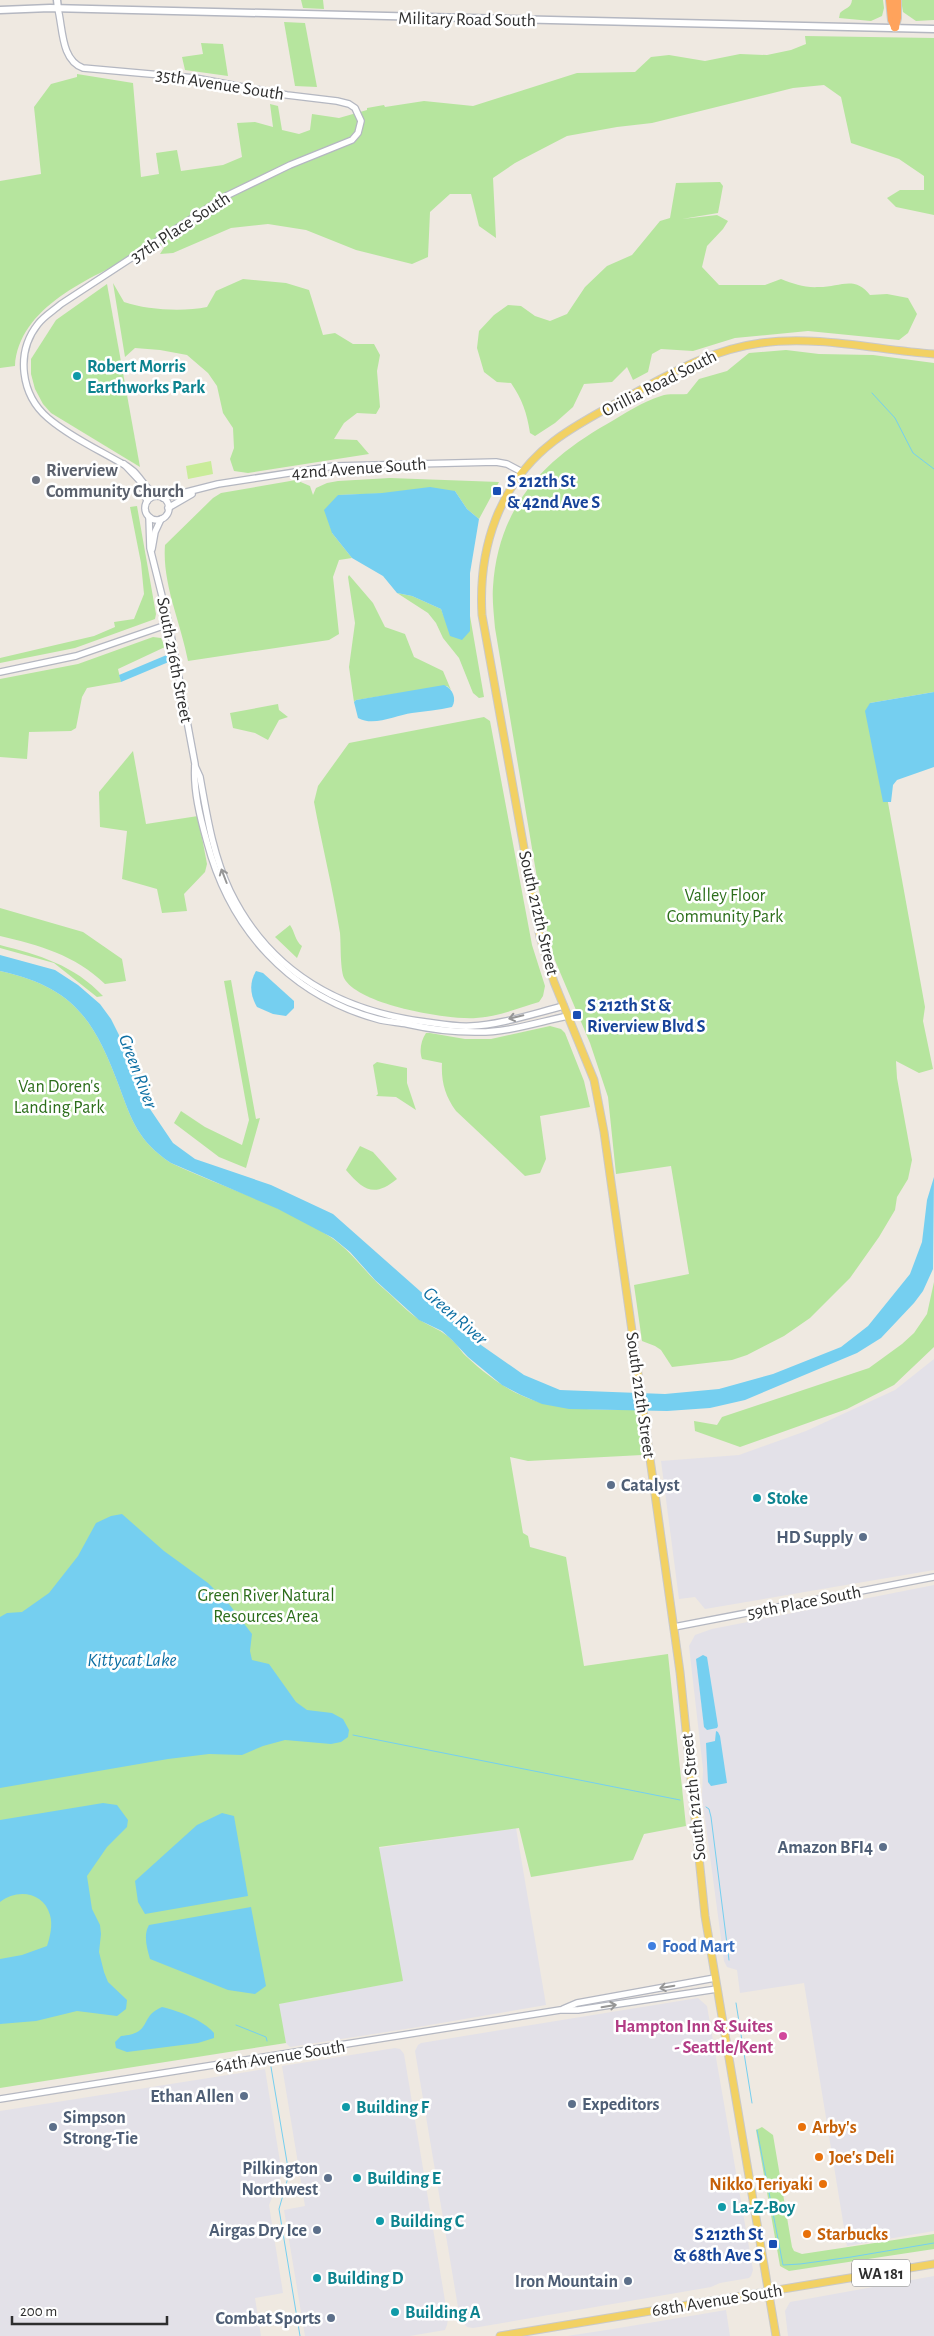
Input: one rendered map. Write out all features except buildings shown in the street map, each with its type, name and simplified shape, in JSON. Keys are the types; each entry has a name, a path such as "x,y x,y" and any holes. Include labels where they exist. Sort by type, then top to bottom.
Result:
{"highway":[{"path":"890,0 892,20 895,27"},
{"path":"895,27 897,0"}],"main road":[{"path":"57,0 58,9"},
{"name":"Military Road South","path":"0,10 58,9 934,29"},
{"name":"Orillia Road South","path":"522,472 553,442 592,417 688,364 733,348 797,340 934,354"},
{"name":"South 212th Street","path":"522,472 497,515 489,537 482,566 482,615 540,937 564,1006 589,1066 598,1098 674,1627 705,1916 776,2336"},
{"name":"68th Avenue South","path":"500,2336 934,2264"}],"street":[{"name":"35th Avenue South","path":"58,9 66,52 73,63 82,68 189,77 287,95 337,101 352,106 360,117"},
{"name":"37th Place South","path":"124,464 62,428 44,415 28,393 24,367 25,354 32,334 46,315 226,196 352,140 361,126 360,117"},
{"name":"42nd Avenue South","path":"160,497 195,491 225,483 317,468 348,465 496,462 507,464 522,472"},
{"path":"124,464 127,464 137,472 168,508 165,516 161,519 149,517 145,508 147,501 140,481 124,464"},
{"name":"42nd Avenue South","path":"168,508 195,491"},
{"path":"147,501 160,497"},
{"name":"South 216th Street","path":"149,517 149,542 169,624 215,860"},
{"name":"South 216th Street","path":"152,556 154,532 161,519"},
{"path":"0,672 76,656 169,624"},
{"path":"215,860 248,923 278,959 310,983 346,1003 401,1018 472,1026 564,1006"},
{"path":"215,860 219,881 234,911 257,942 289,974 305,986 338,1004 379,1019 466,1032 491,1031 568,1016"},
{"name":"59th Place South","path":"674,1627 934,1578"},
{"name":"64th Avenue South","path":"560,2010 577,2003 715,1978"},
{"name":"64th Avenue South","path":"0,2099 560,2010 578,2010 717,1989"}],"shaded area":[{"path":"934,1359 934,1570 705,1609 695,1597 679,1599 661,1461 739,1455 806,1431 895,1390"},
{"path":"934,1585 934,2231 847,2246 804,1983 740,1993 737,1970 727,1967 724,1961 702,1796 703,1769 689,1646 695,1635 712,1629"},
{"path":"516,1828 546,2005 290,2047 286,2043 278,2004 402,1981 379,1848"},
{"path":"698,1998 707,2006 753,2270 751,2276 711,2287 473,2328 467,2327 460,2319 415,2051 418,2045"},
{"path":"395,2048 400,2049 404,2054 448,2319 447,2325 445,2330 410,2336 305,2336 284,2210 305,2206 282,2066"},
{"path":"265,2069 282,2174 269,2205 283,2293 255,2298 261,2336 0,2336 0,2111"},
{"path":"934,2276 934,2336 788,2336 785,2311 790,2302"},
{"path":"726,2310 730,2336 567,2336 613,2329"}],"green space":[{"path":"301,0 323,0 324,9 303,8"},
{"path":"852,0 883,0 882,16 871,21 839,18 840,13 849,7"},
{"path":"901,0 934,0 934,20 916,21 903,12"},
{"path":"284,22 305,23 317,87 295,86"},
{"path":"805,36 934,38 934,215 896,207 887,198 900,190 924,190 924,176 899,159 851,143 841,97 824,85 793,88 652,123 567,136 515,163 493,178 496,238 479,226 471,194 450,194 430,212 428,257 412,264 356,250 306,230 268,224 231,228 173,253 160,254 167,243 97,275 73,288 51,304 33,321 21,342 15,366 0,368 0,181 41,174 34,107 51,84 77,77 77,74 133,83 141,177 159,174 156,153 177,150 181,171 223,165 242,157 237,123 255,122 273,127 270,104 278,106 282,130 299,134 310,130 312,114 339,118 367,110 367,108 424,101 473,106 577,73 635,72 651,57 669,55 705,61 740,54 767,55 791,50 806,44"},
{"path":"201,43 223,44 228,76 185,70 182,57 203,54"},
{"path":"720,182 723,186 718,213 682,219 717,215 728,221 707,246 702,267 719,285 765,285 781,279 809,287 859,285 870,295 887,294 908,298 917,314 908,333 899,340 808,331 735,338 693,351 661,349 652,354 648,372 633,380 627,367 612,382 584,384 573,407 555,423 535,436 530,433 524,406 511,383 497,382 484,372 477,348 479,331 494,315 508,305 521,306 535,316 550,321 567,314 585,287 607,266 632,255 660,221 670,218 676,183"},
{"path":"243,279 286,283 309,290 323,335 335,333 353,344 374,344 380,355 377,371 380,407 376,414 357,413 344,423 334,439 357,440 369,454 248,473 234,471 230,459 234,448 233,428 223,413 217,386 208,373 187,355 135,348 125,357 113,283 124,302 133,305 176,310 207,307 216,291"},
{"name":"Robert Morris Earthworks Park","path":"107,284 140,467 51,413 43,404 35,389 31,374 31,359 56,320"},
{"name":"Valley Floor Community Park","path":"786,350 819,354 873,355 934,363 934,692 870,703 925,1007 923,1021 933,1069 919,1073 896,1061 897,1078 912,1160 908,1179 897,1197 895,1210 879,1237 850,1278 810,1318 784,1336 747,1355 732,1360 672,1367 661,1350 642,1341 634,1285 689,1274 671,1166 616,1174 608,1097 590,1043 551,951 495,628 493,587 497,559 504,533 514,510 544,471 562,454 584,438 647,402 664,395 687,394 699,379 727,371 749,353"},
{"path":"211,461 213,474 188,479 186,466"},
{"path":"390,478 499,482 479,519 467,509 455,491 338,495 332,533 352,558 339,560 333,577 339,634 329,640 188,661 166,574 165,545 213,498 221,493 296,480 310,486 313,495 316,488 327,483"},
{"path":"137,506 156,614 155,619 75,648 0,663 0,658 94,636 115,627 114,622 134,619 144,594 141,563 130,507"},
{"path":"349,575 373,603 385,627 405,634 414,657 443,671 451,690 447,686 356,700 354,702 349,667 355,623"},
{"path":"397,593 412,596 441,609 446,622 469,631 470,616 484,697 479,698 473,693 459,658 443,638 436,623 428,613"},
{"path":"153,637 161,638 165,647 118,669 121,682 87,688 82,697 76,728 71,731 29,732 27,759 0,757 0,679 78,664"},
{"path":"278,704 279,710 288,717 279,720 268,740 255,733 233,728 230,713"},
{"path":"484,717 490,721 532,945 545,986 543,996 539,1002 499,1014 476,1018 426,1013 385,1003 353,988 344,978 340,933 314,802 318,786 349,743"},
{"path":"133,751 146,824 198,816 207,864 205,872 184,894 187,911 162,913 157,889 122,879 127,831 100,827 99,792"},
{"path":"0,908 83,932 122,959 126,981 105,984 69,958 56,952 0,936"},
{"path":"290,925 302,946 297,958 275,937"},
{"path":"0,945 42,957 68,969 92,985 103,996 97,997 54,963 0,948"},
{"name":"Green River Natural Resources Area","path":"0,971 46,986 78,1009 90,1024 110,1062 132,1120 151,1147 171,1163 274,1206 332,1238 346,1249 376,1282 410,1313 448,1337 488,1375 508,1388 527,1398 546,1404 588,1409 638,1410 642,1455 528,1461 510,1457 523,1533 528,1536 530,1547 566,1557 584,1666 668,1654 686,1826 644,1834 633,1860 531,1877 519,1828 379,1847 403,1981 279,2004 286,2043 0,2088"},
{"path":"231,980 256,1119 260,1118 246,1168 219,1157 174,1123 181,1111 205,1127 242,1145 249,1120 224,981"},
{"path":"550,1026 561,1029 565,1033 584,1081 590,1107 540,1116 546,1159 540,1173 525,1176 456,1111 444,1088 442,1063 422,1059 421,1046 426,1033 465,1039 491,1039"},
{"path":"377,1062 407,1068 407,1083 416,1110 396,1097 376,1096 378,1094 373,1065"},
{"path":"360,1146 373,1152 397,1179 389,1185 375,1190 358,1183 346,1170"},
{"path":"934,1282 934,1347 894,1385 847,1409 740,1447 695,1431 694,1421 717,1425 722,1417 869,1368 914,1333 927,1314"},
{"path":"762,2127 773,2135 794,2251 802,2254 934,2234 934,2249 789,2271 780,2266 756,2130"}],"water":[{"path":"430,487 455,491 467,509 479,519 470,573 470,631 462,640 450,636 441,609 412,596 397,593 383,576 352,558 332,533 324,510 338,495 382,493"},
{"path":"169,654 171,661 121,682 119,675"},
{"path":"444,685 450,689 453,695 452,707 406,714 378,721 358,718 354,702 356,700"},
{"path":"934,692 934,767 897,780 893,785 891,802 883,802 865,711 870,703"},
{"path":"0,955 55,970 78,985 100,1004 111,1019 119,1035 150,1109 173,1143 195,1159 271,1185 333,1214 481,1345 524,1375 560,1390 665,1394 719,1389 773,1374 841,1347 868,1326 910,1274 922,1242 927,1200 934,1177 933,1269 923,1291 914,1303 881,1338 857,1353 745,1400 710,1408 667,1411 569,1409 542,1404 502,1385 468,1357 442,1331 419,1320 375,1280 350,1252 333,1238 278,1209 171,1163 160,1155 143,1138 132,1120 110,1062 90,1024 78,1009 46,986 0,971"},
{"path":"256,971 263,973 294,1001 294,1008 286,1016 273,1014 257,1007 251,989"},
{"name":"Kittycat Lake","path":"122,1514 164,1551 208,1583 229,1604 252,1634 250,1651 252,1660 269,1664 296,1702 307,1710 332,1713 343,1719 349,1730 348,1737 341,1742 331,1744 285,1740 263,1746 242,1755 209,1754 168,1759 0,1788 0,1617 7,1613 22,1612 49,1593 78,1556 96,1523 111,1516"},
{"path":"703,1655 707,1657 718,1726 717,1728 707,1730 704,1727 696,1659"},
{"path":"716,1731 720,1736 727,1783 711,1786 708,1782 706,1743 715,1741"},
{"path":"103,1803 117,1805 128,1820 127,1827 107,1847 87,1876 92,1909 100,1925 99,1952 104,1972 108,1982 127,2000 126,2009 117,2016 77,2011 36,2021 0,2024 0,1959 22,1955 47,1946 51,1923 47,1907 36,1897 22,1894 14,1895 0,1902 0,1820"},
{"path":"222,1813 234,1816 248,1896 145,1914 138,1902 135,1881 197,1825"},
{"path":"251,1907 266,1986 255,1994 228,1990 150,1959 146,1937 149,1925"},
{"path":"162,2007 204,2024 214,2033 214,2038 198,2043 127,2052 116,2048 115,2042 121,2036 138,2032 150,2015"}],"waterway":[{"path":"872,393 895,418 913,453 934,469"},
{"path":"353,1735 680,1800"},
{"path":"706,1807 709,1809 711,1817 729,1960"},
{"path":"736,2003 752,2103"},
{"path":"236,2025 266,2037 267,2041"},
{"path":"271,2067 289,2174 279,2209 300,2336"},
{"path":"757,2130 783,2265 851,2257 934,2243"}],"place":[{"name":"Robert Morris Earthworks Park","path":"77,376"},
{"name":"Riverview Community Church","path":"36,480"},
{"name":"S 212th St & 42nd Ave S","path":"497,491"},
{"name":"S 212th St & Riverview Blvd S","path":"577,1015"},
{"name":"Catalyst","path":"611,1485"},
{"name":"Stoke","path":"757,1498"},
{"name":"HD Supply","path":"863,1537"},
{"name":"Amazon BFI4","path":"883,1847"},
{"name":"Food Mart","path":"652,1946"},
{"name":"Hampton Inn & Suites - Seattle/Kent","path":"783,2036"},
{"name":"Ethan Allen","path":"244,2096"},
{"name":"Expeditors","path":"572,2104"},
{"name":"Building F","path":"346,2107"},
{"name":"Simpson Strong-Tie","path":"53,2127"},
{"name":"Arby's","path":"802,2127"},
{"name":"Joe's Deli","path":"819,2157"},
{"name":"Pilkington Northwest","path":"328,2178"},
{"name":"Building E","path":"357,2178"},
{"name":"Nikko Teriyaki","path":"823,2184"},
{"name":"La-Z-Boy","path":"722,2207"},
{"name":"Building C","path":"380,2221"},
{"name":"Airgas Dry Ice","path":"317,2230"},
{"name":"Starbucks","path":"807,2234"},
{"name":"S 212th St & 68th Ave S","path":"773,2244"},
{"name":"Building D","path":"317,2278"},
{"name":"Iron Mountain","path":"628,2281"},
{"name":"Building A","path":"395,2312"},
{"name":"Combat Sports","path":"331,2318"}],"water label":[{"name":"Green River","path":"139,1071"},
{"name":"Green River","path":"456,1315"}],"park label":[{"name":"Van Doren's Landing Park","path":"59,1096"}]}
